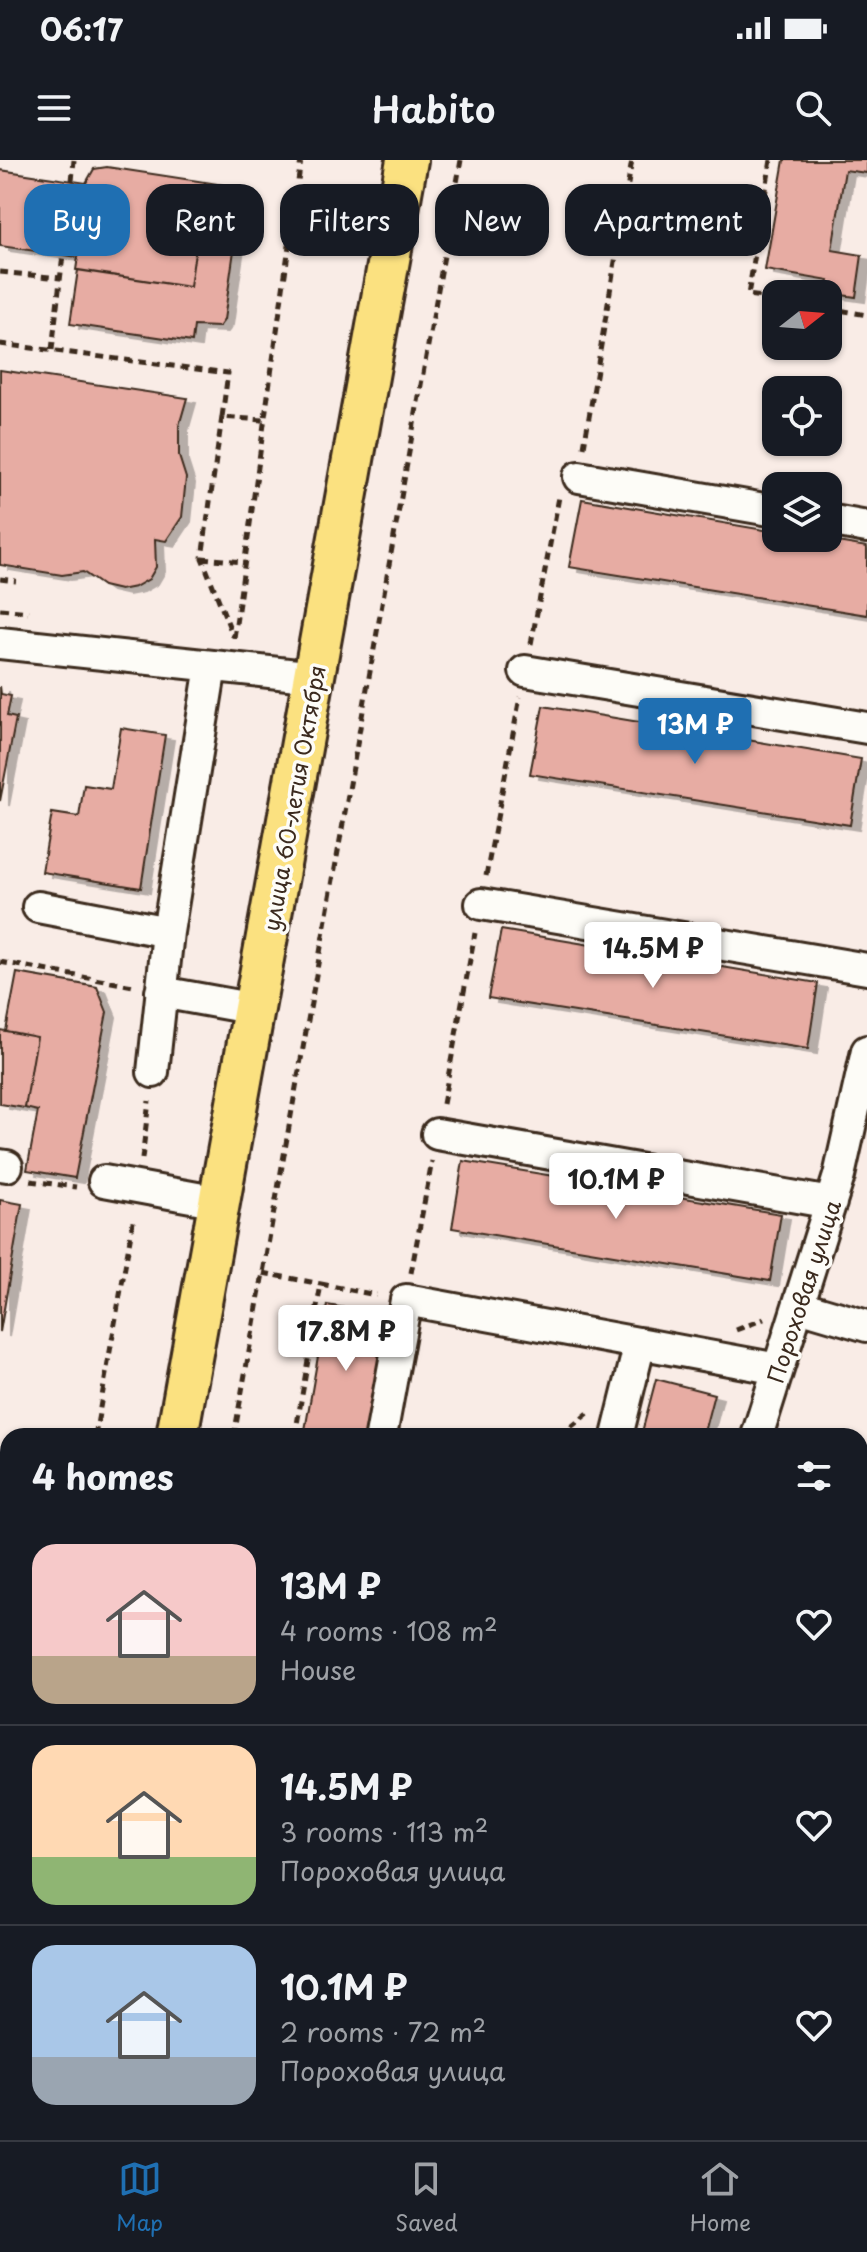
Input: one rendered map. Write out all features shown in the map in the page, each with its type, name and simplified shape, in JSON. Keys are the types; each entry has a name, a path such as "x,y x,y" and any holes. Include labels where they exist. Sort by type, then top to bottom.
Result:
{"main road":[{"name":"улица 60-летия Октября","path":"178,1428 407,160"}],"street":[{"path":"579,477 762,509"},
{"path":"842,523 867,527"},
{"path":"0,643 316,677"},
{"path":"153,1072 168,932 220,667"},
{"path":"525,671 867,728"},
{"path":"481,904 867,969"},
{"path":"38,907 168,932"},
{"path":"161,992 255,1009"},
{"name":"Пороховая улица","path":"760,1428 831,1203 867,1051"},
{"path":"437,1134 831,1203"},
{"path":"104,1181 219,1202"},
{"path":"382,1428 406,1300 778,1369"},
{"path":"799,1306 867,1326"},
{"path":"619,1428 640,1343"}],"path":[{"path":"72,181 74,160"},
{"path":"220,667 234,638 301,160"},
{"path":"235,1428 461,160"},
{"path":"579,477 632,160"},
{"path":"762,297 748,295 771,160"},
{"path":"52,350 63,256"},
{"path":"0,272 60,278"},
{"path":"842,311 867,315"},
{"path":"0,344 228,373 202,558 234,638"},
{"path":"222,417 264,420"},
{"path":"202,558 244,562"},
{"path":"0,579 16,581"},
{"path":"1,959 161,992"},
{"path":"96,1428 139,1187 153,1072"},
{"path":"3,1166 28,1181 73,1187 104,1181"},
{"path":"263,1273 406,1300"},
{"path":"296,1428 321,1284"}],"building":[{"path":"784,160 867,160 867,173 845,170 832,250 862,255 856,297 842,295 842,280 823,280 765,270 767,256 771,256 771,235"},
{"path":"107,167 205,182 146,184 146,256 194,256 190,287 76,270 78,257 71,256 130,256 130,184 24,184 24,249 0,246 0,170 86,183 94,169"},
{"path":"194,256 233,256 224,320 219,327 194,326 192,342 70,324 78,270 190,287"},
{"path":"0,370 187,398 179,426 179,456 186,478 182,517 166,541 155,539 156,567 149,579 135,587 120,590 103,586 83,572 62,575 0,565"},
{"path":"582,499 762,530 762,552 842,552 842,543 867,547 867,615 569,567"},
{"path":"0,686 1,694 11,696 7,716 16,718 0,801"},
{"path":"543,706 861,759 850,825 530,774"},
{"path":"121,728 165,735 141,888 42,872 52,813 79,817 84,785 111,789"},
{"path":"501,930 818,983 808,1049 488,998"},
{"path":"17,973 97,987 107,1012 75,1178 27,1170 38,1111 25,1108 37,1037 6,1031"},
{"path":"0,1030 37,1037 25,1108 0,1104"},
{"path":"463,1161 781,1214 770,1281 452,1228"},
{"path":"0,1200 22,1204 0,1332"},
{"path":"327,1305 387,1315 367,1428 305,1428"},
{"path":"656,1379 714,1394 705,1428 643,1428"}]}
